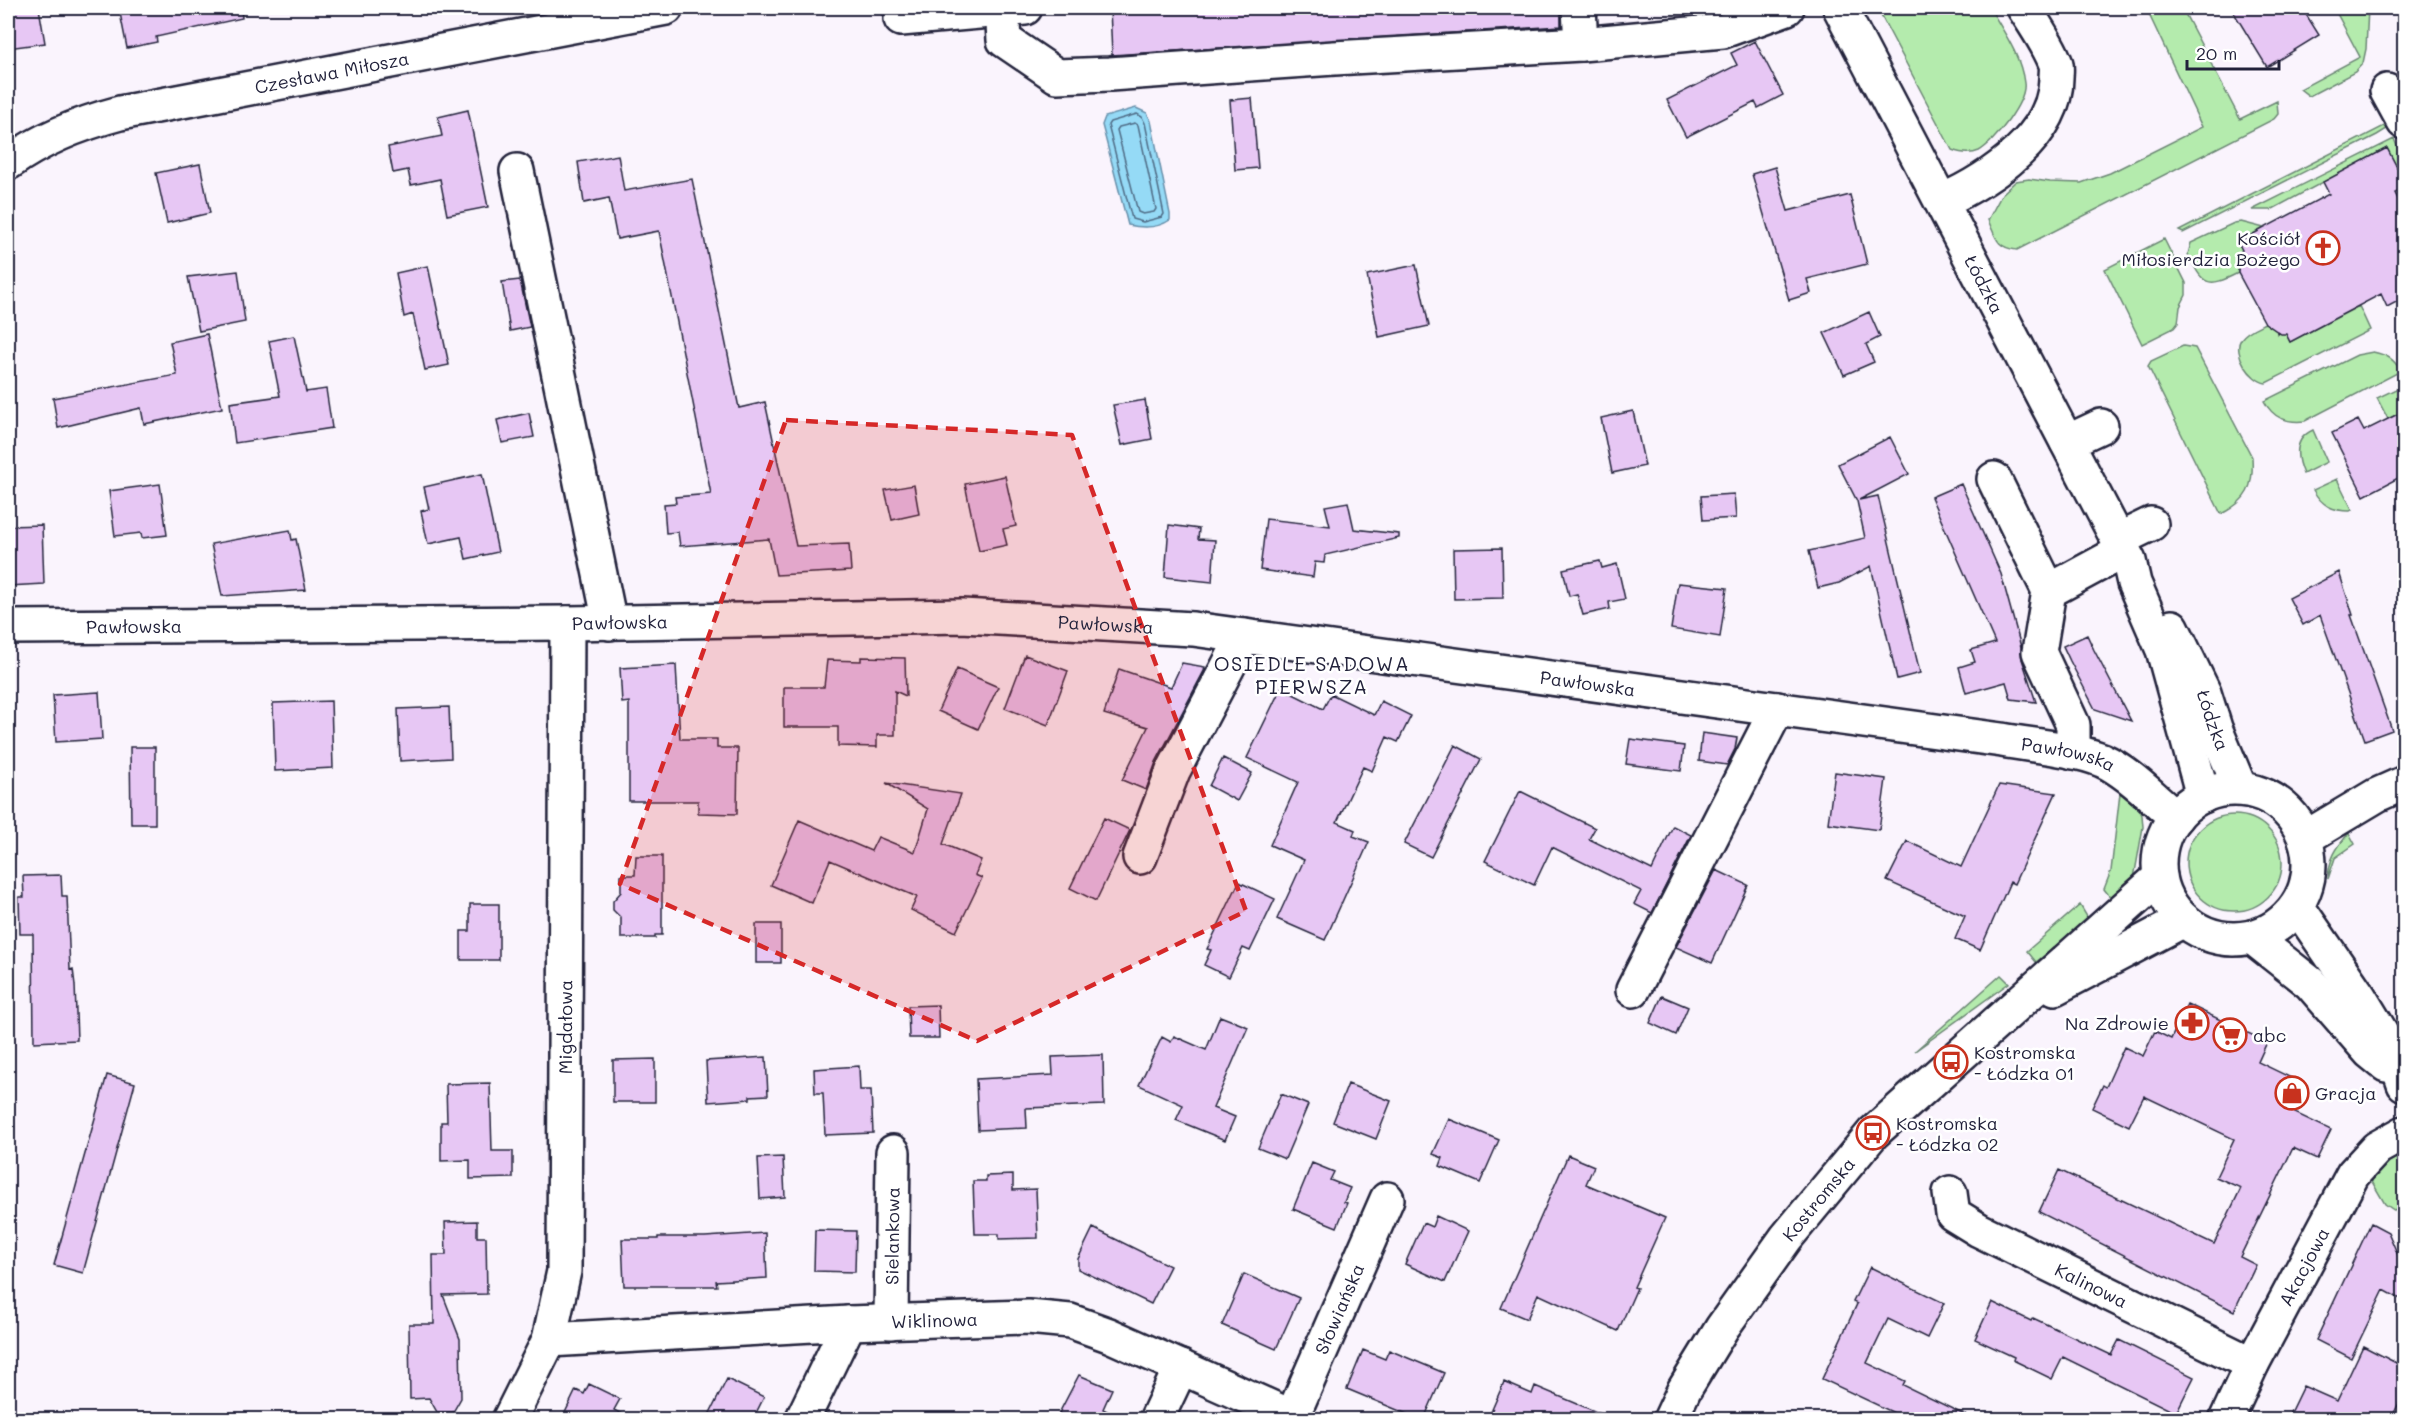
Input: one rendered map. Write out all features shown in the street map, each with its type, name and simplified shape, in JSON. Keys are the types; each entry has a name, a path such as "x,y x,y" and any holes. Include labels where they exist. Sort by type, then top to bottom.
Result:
{"street":[{"name":"Czesława Miłosza","path":"8,163 42,143 99,118 120,113 666,8"},
{"path":"901,19 1010,8 1004,40 1057,76 1334,57 1581,44 1723,31 1787,8"},
{"path":"1579,8 1581,44"},
{"name":"Łódzka","path":"1840,8 2123,551 2163,650 2203,796"},
{"path":"1942,201 1971,187 2004,164 2044,122 2056,93 2056,66 2024,8"},
{"path":"2387,91 2404,122"},
{"path":"517,171 610,623"},
{"path":"2067,442 2101,426"},
{"path":"1994,479 2049,591 2038,652 2073,725 2073,753"},
{"path":"2049,591 2123,551 2151,524"},
{"name":"Łódzka","path":"2123,551 2144,577 2163,609 2199,682 2240,788"},
{"name":"Pawłowska","path":"8,627 610,623 962,616 1193,629 2002,740 2073,753 2103,761 2120,771 2176,817"},
{"name":"Migdałowa","path":"509,1419 549,1340 564,1271 567,623"},
{"path":"1140,857 1173,771 1196,722 1244,636"},
{"path":"1633,990 1777,709"},
{"path":"2305,838 2378,795 2404,783"},
{"path":"2229,788 2240,788 2270,798 2285,808 2297,822 2305,838 2310,866 2308,880 2297,906 2285,920 2270,930 2252,937 2238,939 2209,935 2184,920 2165,893 2160,877 2160,851 2163,839 2176,817 2193,801 2229,788"},
{"name":"Kostromska","path":"1670,1419 1684,1390 1722,1328 1785,1238 1873,1133 2160,877"},
{"path":"2297,906 2359,996 2392,1052 2403,1081"},
{"name":"Kostromska","path":"2009,1014 2184,920"},
{"path":"2252,937 2310,983 2370,1052 2403,1081"},
{"name":"Akacjowa","path":"2226,1419 2252,1364 2353,1174 2377,1148 2404,1133"},
{"name":"Sielankowa","path":"891,1322 893,1152"},
{"name":"Kalinowa","path":"1950,1192 1953,1214 1979,1230 2252,1364"},
{"name":"Słowiańska","path":"1295,1418 1387,1199"},
{"name":"Wiklinowa","path":"549,1340 849,1323 1028,1317 1070,1321 1109,1335 1295,1418"},
{"path":"802,1419 849,1323"},
{"path":"1156,1419 1181,1367"}],"highlighted area":[{"path":"786,420 1072,435 1246,911 977,1041 620,884"}],"green space":[{"path":"1877,8 1990,8 2015,53 2022,73 2024,91 2008,121 1985,147 1972,153 1952,150"},
{"path":"2146,8 2182,8 2240,119 2277,101 2278,114 2274,119 2017,250 2005,247 1998,241 1988,220 2002,194 2016,181 2029,179 2081,183 2110,173 2202,127"},
{"path":"2334,8 2368,8 2363,63 2355,72 2309,96 2300,89 2360,57"},
{"path":"2392,122 2390,127 2377,135 2183,233 2179,231"},
{"path":"2394,139 2404,162 2404,181 2387,148 2271,210 2252,210"},
{"path":"2241,222 2264,228 2238,242 2244,253 2237,256 2238,273 2213,282 2202,278 2188,254 2191,243"},
{"path":"2164,239 2186,283 2186,295 2180,307 2178,323 2174,328 2142,344 2105,269"},
{"path":"2359,306 2370,330 2266,383 2254,377 2244,366 2239,345 2243,336 2249,331 2265,323 2278,334 2284,330 2290,342"},
{"path":"2183,346 2195,348 2252,457 2252,476 2247,492 2238,504 2221,514 2148,366 2151,361"},
{"path":"2373,352 2389,358 2401,371 2305,421 2281,418 2272,412 2264,401 2357,355"},
{"path":"2404,387 2404,411 2388,419 2377,398"},
{"path":"2313,430 2327,462 2303,474 2298,455 2299,444 2302,438"},
{"path":"2337,479 2352,509 2350,511 2328,506 2313,490"},
{"path":"2120,793 2139,809 2143,827 2134,878 2115,903 2104,889 2111,871"},
{"path":"2234,815 2252,819 2268,829 2278,845 2282,863 2278,881 2268,897 2252,907 2234,911 2216,907 2200,897 2190,881 2186,863 2190,845 2200,829 2216,819"},
{"path":"2349,833 2355,844 2335,858 2328,879 2334,854"},
{"path":"2080,905 2089,920 2036,962 2027,951"},
{"path":"2001,975 2009,983 1915,1051"},
{"path":"2399,1157 2404,1158 2404,1217 2385,1204 2368,1175 2382,1163"}],"water":[{"path":"1136,108 1147,113 1151,121 1170,214 1170,220 1155,226 1128,225 1102,125 1105,117"}],"building":[{"path":"8,8 39,8 45,43 8,48"},
{"path":"119,8 241,8 242,18 156,37 157,42 127,48"},
{"path":"1110,8 1561,8 1561,26 1112,55"},
{"path":"2231,8 2302,8 2319,35 2267,67"},
{"path":"1755,41 1783,95 1758,108 1755,102 1686,137 1667,100 1737,65 1731,53"},
{"path":"1252,98 1258,168 1235,170 1230,100"},
{"path":"468,110 488,207 447,215 440,179 411,185 408,170 393,173 388,147 442,136 438,117"},
{"name":"Kościół Miłosierdzia Bożego","path":"2387,148 2404,181 2404,189 2395,193 2404,211 2404,298 2387,307 2381,294 2290,342 2286,334 2281,334 2265,323 2238,273 2239,253 2242,250 2238,242 2329,194 2323,182"},
{"path":"618,155 624,191 692,179 739,408 765,402 796,546 849,544 851,571 776,575 769,539 680,546 678,532 666,533 664,504 676,503 675,497 711,494 659,231 617,239 609,198 584,203 578,162"},
{"path":"200,164 210,213 167,223 156,173"},
{"path":"1775,167 1788,211 1850,195 1867,264 1807,279 1811,293 1789,300 1752,174"},
{"path":"1416,265 1429,326 1379,337 1367,275"},
{"path":"428,266 449,365 425,370 413,314 404,317 396,273"},
{"path":"238,271 245,322 199,331 188,277"},
{"path":"520,280 530,327 510,331 502,282"},
{"path":"1869,312 1880,337 1866,344 1874,362 1844,375 1824,333"},
{"path":"207,334 222,408 144,424 141,408 58,428 53,398 177,375 170,342"},
{"path":"294,336 306,392 326,389 332,428 235,443 230,403 280,396 269,341"},
{"path":"1145,400 1152,439 1122,445 1113,405"},
{"path":"1633,411 1645,466 1612,473 1601,418"},
{"path":"2404,411 2404,475 2364,496 2332,433 2358,420 2364,431"},
{"path":"529,413 534,437 502,443 497,420"},
{"path":"1890,437 1909,474 1859,500 1878,496 1920,673 1897,679 1871,566 1839,583 1818,588 1809,551 1865,538 1857,501 1838,464"},
{"path":"482,474 498,552 466,559 461,537 428,544 421,511 429,509 424,487"},
{"path":"1005,476 1016,526 1003,529 1007,545 979,551 965,484"},
{"path":"160,484 167,535 142,538 141,533 115,536 109,491"},
{"path":"1961,484 2001,574 2021,647 2022,659 2036,702 2011,699 2006,682 1966,693 1959,667 1975,662 1971,650 1995,643 1931,497"},
{"path":"914,485 919,514 892,520 885,490"},
{"path":"1734,494 1736,518 1703,520 1701,496"},
{"path":"1348,502 1354,529 1399,534 1399,538 1325,555 1324,563 1315,562 1313,577 1260,570 1266,519 1330,526 1325,506"},
{"path":"42,525 44,584 8,586 8,526"},
{"path":"1169,525 1199,529 1198,539 1215,540 1212,582 1165,577"},
{"path":"290,530 292,540 296,539 306,590 222,596 211,544"},
{"path":"1502,548 1503,598 1454,599 1453,549"},
{"path":"1600,561 1602,568 1617,564 1625,599 1609,602 1610,609 1583,615 1577,594 1569,596 1563,569"},
{"path":"2339,572 2353,615 2351,615 2392,730 2365,740 2320,615 2303,625 2289,598"},
{"path":"1678,583 1727,588 1720,637 1671,629"},
{"path":"2087,635 2131,721 2095,709 2070,661 2063,646"},
{"path":"1025,655 1068,671 1048,725 1005,708"},
{"path":"861,657 905,658 906,696 895,691 895,735 877,735 877,747 838,746 838,727 784,727 784,687 824,687 827,660 861,661"},
{"path":"1182,663 1205,667 1204,671 1156,762 1146,790 1122,780 1148,727 1104,714 1119,669 1171,687"},
{"path":"676,665 680,739 717,739 717,748 738,748 737,814 698,813 698,801 629,801 629,702 622,703 620,668"},
{"path":"957,669 998,687 978,729 938,711"},
{"path":"1281,688 1323,709 1331,694 1374,715 1381,701 1411,716 1398,742 1387,737 1372,771 1363,767 1337,822 1355,830 1353,836 1369,842 1325,940 1277,919 1304,860 1270,845 1298,782 1247,758"},
{"path":"99,692 102,739 56,742 53,695"},
{"path":"331,701 333,768 275,771 273,703"},
{"path":"449,707 451,758 400,761 398,709"},
{"path":"1702,733 1737,738 1735,749 1727,765 1699,761"},
{"path":"1630,739 1684,746 1681,771 1626,764"},
{"path":"1455,745 1481,759 1431,857 1404,844"},
{"path":"130,747 155,747 155,824 131,824"},
{"path":"1223,758 1252,773 1237,801 1209,786"},
{"path":"1835,772 1886,779 1879,830 1828,823"},
{"path":"886,783 961,794 943,844 981,860 975,875 982,878 956,932 911,910 917,897 830,860 812,903 771,885 799,820 871,851 878,837 915,852 928,809"},
{"path":"1999,785 2056,793 2014,884 2010,882 1980,950 1955,939 1965,916 1887,881 1907,841 1961,867"},
{"path":"1520,791 1595,828 1589,839 1652,870 1673,826 1691,835 1652,913 1634,904 1641,891 1552,847 1534,885 1485,861"},
{"path":"1104,818 1130,830 1096,901 1070,888"},
{"path":"636,856 662,856 662,935 655,935 655,938 621,938 621,918 613,910 613,901 621,892 621,875 635,875"},
{"path":"1716,870 1748,885 1712,963 1676,947"},
{"path":"61,875 62,896 67,896 70,970 73,969 75,985 77,1040 34,1042 33,934 20,934 19,897 24,897 23,876"},
{"path":"1239,882 1275,899 1250,951 1243,948 1229,977 1204,965 1211,950 1207,949"},
{"path":"470,904 499,904 499,960 461,960 461,931 470,931"},
{"path":"756,924 781,924 781,963 756,963"},
{"path":"1662,996 1688,1007 1676,1035 1650,1023"},
{"path":"2187,1004 2267,1042 2258,1062 2308,1086 2295,1113 2331,1130 2317,1159 2293,1148 2240,1257 2256,1265 2234,1311 2039,1212 2059,1170 2214,1244 2241,1188 2216,1177 2234,1139 2144,1096 2129,1126 2092,1108 2103,1085 2106,1087 2124,1047 2143,1056 2155,1031 2171,1039"},
{"path":"938,1005 939,1038 909,1038 908,1006"},
{"path":"1220,1016 1248,1027 1213,1108 1235,1117 1225,1140 1176,1120 1183,1105 1139,1085 1162,1037 1171,1042 1174,1036 1206,1050"},
{"path":"1103,1055 1104,1105 1026,1108 1027,1128 978,1130 976,1079 1053,1075 1052,1057"},
{"path":"766,1057 768,1095 750,1096 750,1099 708,1102 706,1061"},
{"path":"655,1059 655,1102 613,1102 613,1060"},
{"path":"859,1066 860,1090 871,1090 873,1133 825,1135 823,1093 815,1093 814,1069"},
{"path":"107,1075 135,1083 83,1273 54,1265"},
{"path":"490,1083 492,1151 513,1151 513,1178 470,1179 470,1160 441,1161 441,1122 447,1122 446,1084"},
{"path":"1348,1084 1391,1101 1376,1139 1333,1122"},
{"path":"1281,1094 1308,1105 1285,1159 1258,1148"},
{"path":"1449,1119 1499,1140 1480,1183 1440,1166 1443,1158 1433,1154"},
{"path":"1568,1155 1594,1166 1586,1184 1665,1218 1634,1287 1637,1288 1618,1331 1538,1294 1527,1319 1501,1308"},
{"path":"783,1157 785,1197 760,1199 758,1158"},
{"path":"1312,1163 1334,1172 1330,1180 1350,1188 1344,1202 1347,1203 1337,1227 1293,1209"},
{"path":"1013,1175 1013,1190 1036,1189 1038,1238 999,1239 999,1234 975,1234 973,1181 986,1181 986,1176"},
{"path":"1436,1216 1468,1231 1445,1282 1405,1264 1423,1223 1432,1227"},
{"path":"477,1221 477,1237 486,1237 487,1294 443,1295 460,1339 461,1398 453,1412 437,1412 429,1398 410,1399 409,1324 434,1324 433,1255 446,1255 445,1222"},
{"path":"2371,1223 2388,1232 2404,1269 2404,1301 2384,1290 2351,1358 2316,1340"},
{"path":"1093,1228 1170,1266 1151,1304 1078,1269 1078,1259"},
{"path":"815,1230 856,1231 855,1272 814,1271"},
{"path":"765,1233 767,1278 716,1281 717,1286 624,1286 622,1239"},
{"path":"1870,1267 1944,1303 1927,1338 1888,1319 1867,1363 1905,1381 1903,1385 1973,1419 1907,1419 1822,1379 1857,1304 1853,1302"},
{"path":"1244,1274 1299,1298 1276,1349 1222,1325"},
{"path":"1992,1302 2031,1321 2033,1318 2111,1355 2119,1340 2194,1377 2176,1413 2063,1357 2052,1379 2013,1360 2014,1357 1975,1339"},
{"path":"2363,1346 2404,1367 2404,1393 2391,1419 2287,1419 2303,1386 2337,1401"},
{"path":"1363,1350 1385,1359 1389,1350 1444,1373 1424,1419 1419,1419 1347,1389"},
{"path":"1079,1375 1112,1389 1103,1409 1122,1419 1056,1419"},
{"path":"727,1379 764,1397 753,1419 707,1419"},
{"path":"1504,1382 1532,1394 1535,1386 1613,1419 1488,1419"},
{"path":"589,1384 620,1399 614,1410 631,1419 562,1419 576,1390 584,1394"}],"place":[{"name":"Kościół Miłosierdzia Bożego","path":"2323,248"},
{"name":"Na Zdrowie","path":"2192,1023"},
{"name":"abc","path":"2230,1035"},
{"name":"Kostromska - Łódzka 01","path":"1951,1062"},
{"name":"Gracja","path":"2292,1093"},
{"name":"Kostromska - Łódzka 02","path":"1873,1133"}],"district":[{"name":"OSIEDLE SADOWA PIERWSZA","path":"1312,674"}]}
